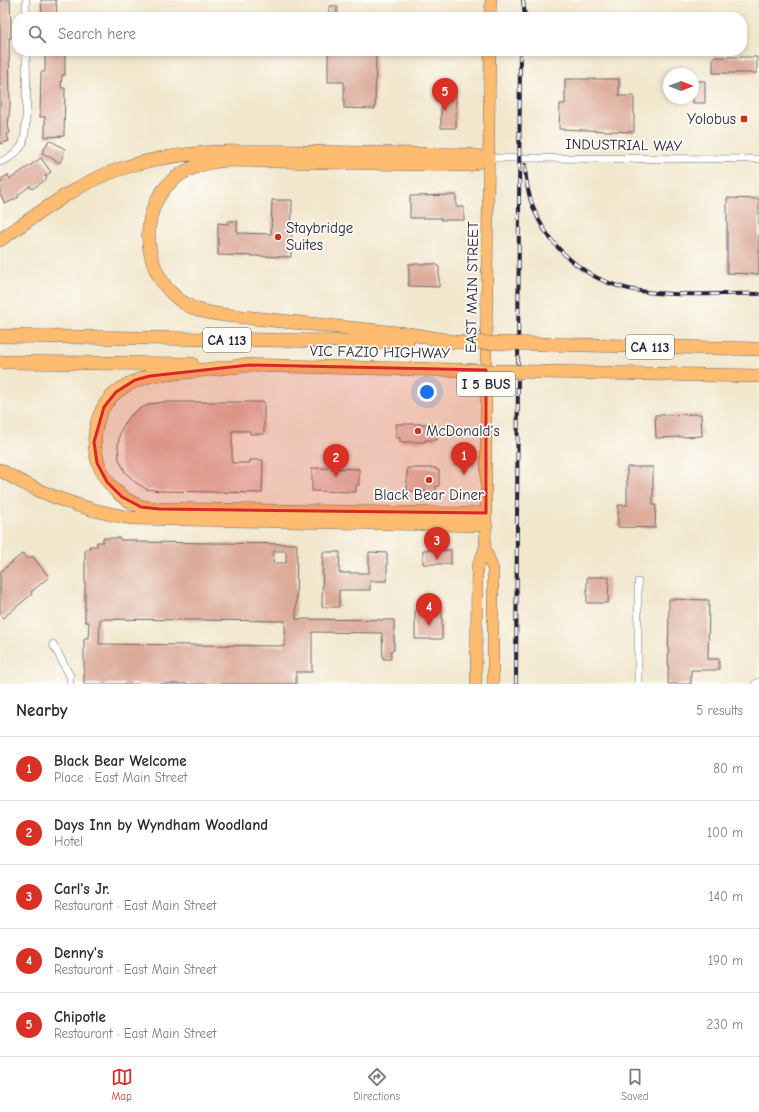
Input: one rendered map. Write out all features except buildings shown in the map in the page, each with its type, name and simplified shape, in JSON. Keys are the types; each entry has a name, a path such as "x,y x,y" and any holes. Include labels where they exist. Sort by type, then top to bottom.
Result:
{"highway":[{"path":"0,240 59,200 109,174 146,160 186,153 227,151 470,155 488,158"},
{"path":"455,342 417,335 224,315 193,308 183,303 169,291 156,272 151,258 148,240 150,218 156,202 165,188 192,168 210,162 227,160 469,165 488,158"},
{"name":"VIC FAZIO HIGHWAY","path":"0,336 455,342 759,350"},
{"name":"VIC FAZIO HIGHWAY","path":"0,362 249,365 759,376"},
{"path":"249,365 150,376 135,380 116,392 104,407 97,422 94,442 98,463 107,482 122,497 141,507 158,509 465,514 486,519"},
{"path":"0,470 54,498 85,509 130,518 486,519"}],"main road":[{"path":"490,12 491,0"},
{"name":"EAST MAIN STREET","path":"476,684 477,568 485,548 486,519 486,357 490,56"},
{"name":"EAST MAIN STREET","path":"485,548 493,569 493,684"},
{"path":"477,604 487,613 487,634 493,653"}],"street":[{"path":"26,0 26,12"},
{"path":"0,162 15,154 22,144 25,129 26,56"},
{"name":"INDUSTRIAL WAY","path":"488,158 759,160"},
{"path":"638,582 638,684"},
{"path":"53,644 70,676 70,684"},
{"path":"755,684 759,682"}],"highlighted area":[{"path":"249,365 486,370 486,513 159,509 141,507 122,497 107,482 97,463 94,442 104,407 116,392 135,380 150,376"}],"railway":[{"path":"523,0 524,12"},
{"path":"516,684 520,56"},
{"path":"525,165 528,189 535,211 545,231 559,249 576,264 595,277 617,286 655,293 759,294"}],"place":[{"name":"Chipotle","path":"445,111"},
{"name":"Yolobus","path":"744,119"},
{"name":"Staybridge Suites","path":"278,237"},
{"name":"McDonald's","path":"418,431"},
{"name":"Black Bear Welcome","path":"464,475"},
{"name":"Days Inn by Wyndham Woodland","path":"336,477"},
{"name":"Black Bear Diner","path":"429,480"},
{"name":"Carl's Jr.","path":"437,560"},
{"name":"Denny's","path":"429,626"}]}
